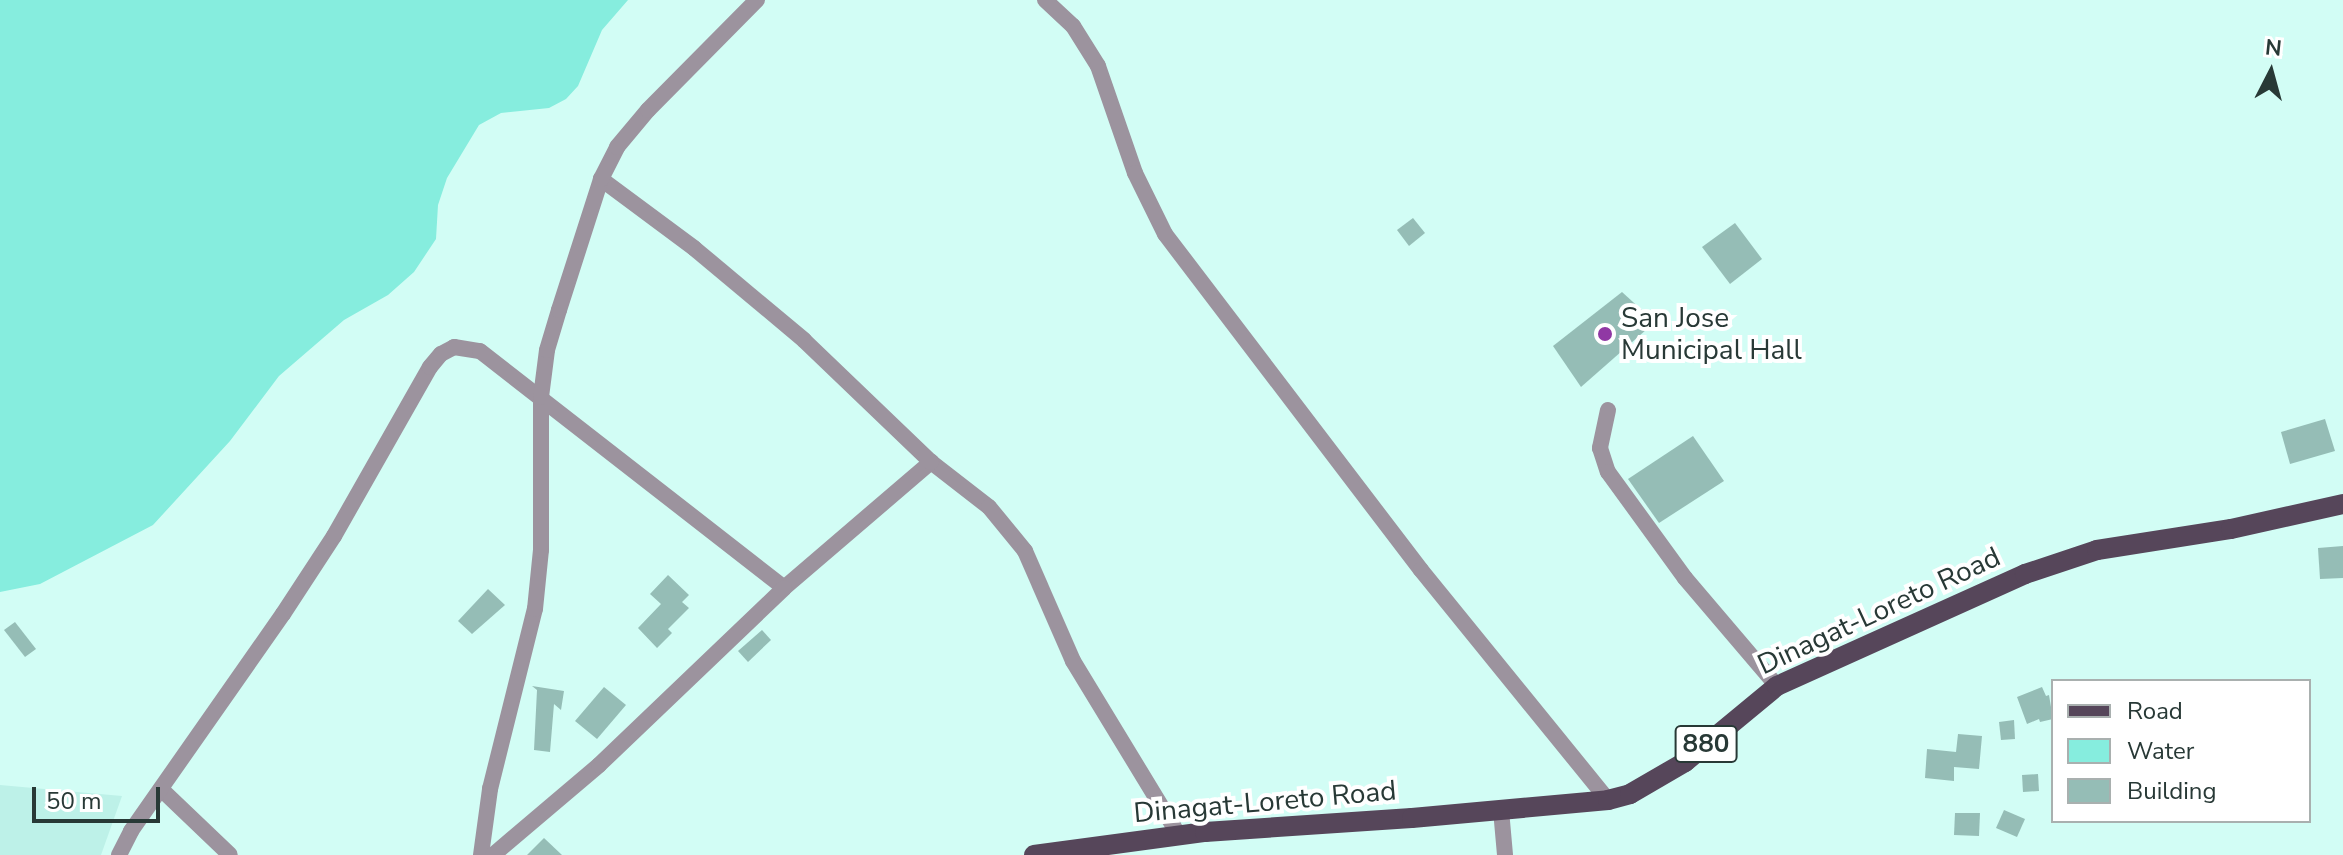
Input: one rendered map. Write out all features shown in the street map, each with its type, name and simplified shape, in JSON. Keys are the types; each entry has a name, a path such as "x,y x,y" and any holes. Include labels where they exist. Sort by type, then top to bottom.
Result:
{"main road":[{"name":"Dinagat-Loreto Road","path":"1034,855 1179,835 1608,800 1649,786 1671,772 1777,686 2025,574 2073,556 2121,545 2231,529 2343,504"}],"street":[{"path":"481,855 490,789 535,609 541,550 541,397 547,350 601,179 617,147 648,110 757,0"},
{"path":"1045,0 1073,26 1098,66 1135,173 1165,234 1421,570 1608,800"},
{"path":"601,179 694,248 804,340 931,462 989,507 1025,551 1073,661 1179,835"},
{"path":"119,855 161,789 292,601 441,354 454,347 480,351 784,588"},
{"path":"1608,410 1600,448 1608,472 1685,578 1777,686"},
{"path":"493,855 599,765 784,588 931,462"},
{"path":"161,789 230,855"},
{"path":"1501,810 1505,855"}],"shaded area":[{"path":"0,785 122,796 101,855 0,855"}],"water":[{"path":"0,0 628,0 602,30 578,86 566,99 549,108 501,113 479,125 447,178 438,205 436,239 414,272 388,295 344,320 279,376 230,441 153,525 40,584 0,592"}],"building":[{"path":"1413,218 1425,233 1409,246 1397,230"},
{"path":"1735,223 1762,259 1730,284 1702,247"},
{"name":"San Jose Municipal Hall","path":"1622,292 1655,322 1581,387 1553,346"},
{"path":"2325,419 2335,451 2290,464 2281,432"},
{"path":"1693,436 1724,481 1659,523 1628,479"},
{"path":"2343,546 2343,578 2320,579 2318,548"},
{"path":"668,575 689,595 682,602 689,608 668,629 672,633 657,648 638,628 661,604 650,594"},
{"path":"488,589 505,605 472,634 458,621"},
{"path":"15,622 36,649 25,657 4,630"},
{"path":"762,630 771,640 748,662 738,651"},
{"path":"532,686 564,691 561,710 554,704 550,752 534,750 537,690"},
{"path":"604,687 626,705 597,739 575,721"},
{"path":"2042,687 2046,696 2049,695 2051,719 2040,722 2039,719 2027,724 2017,697"},
{"path":"2014,720 2015,739 2001,740 1999,722"},
{"path":"1958,734 1982,736 1979,769 1954,767 1954,781 1925,778 1927,749 1956,752"},
{"path":"2038,774 2039,791 2023,792 2022,775"},
{"path":"2004,810 2025,819 2017,837 1996,828"},
{"path":"1955,813 1980,813 1979,836 1954,835"},
{"path":"544,838 562,855 527,855"}],"place":[{"name":"San Jose Municipal Hall","path":"1605,334"}]}
